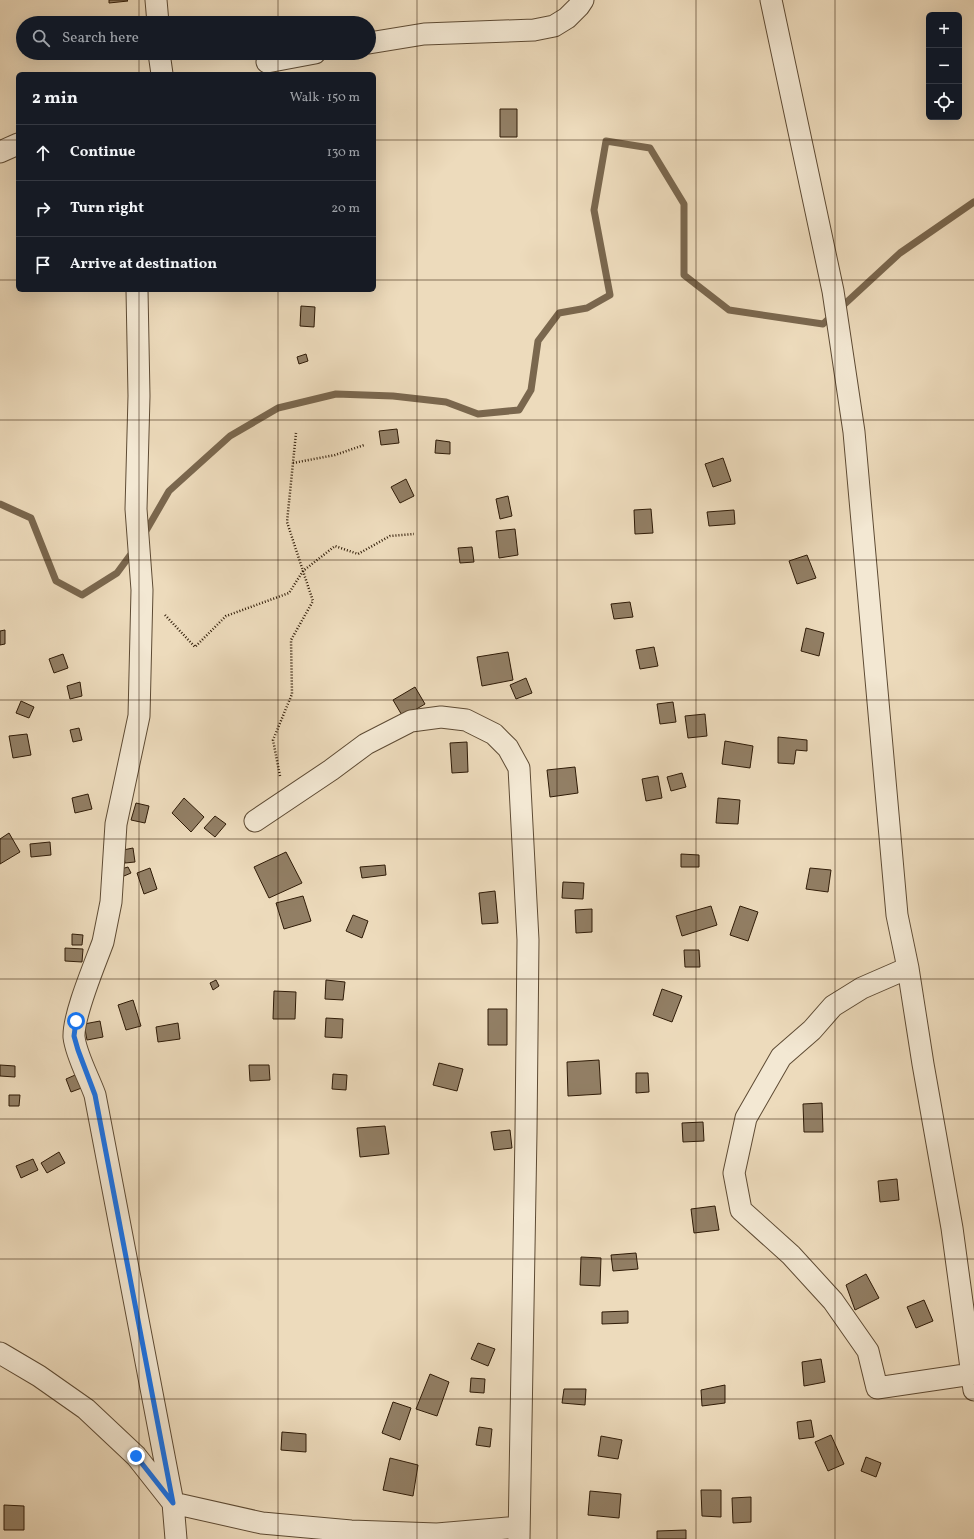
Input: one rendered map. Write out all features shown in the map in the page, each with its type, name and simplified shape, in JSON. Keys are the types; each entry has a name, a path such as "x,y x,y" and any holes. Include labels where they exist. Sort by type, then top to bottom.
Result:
{"street":[{"path":"156,0 157,16"},
{"path":"376,42 424,34 534,30 554,26 567,18 583,0"},
{"path":"771,0 833,291 854,432 897,915 908,968 952,1228 973,1382 877,1388 868,1351 833,1301 792,1255 742,1210 734,1173 746,1118 782,1057 812,1030 834,1006 862,988 908,968"},
{"path":"160,60 162,72"},
{"path":"267,62 278,60"},
{"path":"0,152 16,145"},
{"path":"137,292 139,396 136,509 142,590 139,716 116,824 109,916 103,942 76,1021 74,1036 95,1095 173,1503 176,1539"},
{"path":"0,1353 39,1376 86,1409 136,1456 173,1503 262,1523 351,1532 438,1534 519,1533 528,940 519,768 508,748 494,734 466,720 441,717 411,721 366,744 255,821"}],"path":[{"path":"284,802 273,740 292,694 291,640 313,601 287,522 296,433"},
{"path":"293,463 335,455 364,445"},
{"path":"142,590 195,647 226,616 289,593 303,571 335,546 358,554 390,536 414,534"}],"building":[{"path":"109,0 127,0 128,1 109,3"},
{"path":"500,109 517,109 517,137 500,137"},
{"path":"301,306 315,307 314,327 300,326"},
{"path":"306,354 308,361 299,364 297,357"},
{"path":"397,429 399,443 381,445 379,431"},
{"path":"436,440 450,442 450,454 435,453"},
{"path":"723,458 731,481 713,487 705,464"},
{"path":"406,479 414,496 400,503 391,487"},
{"path":"508,496 512,516 500,519 496,499"},
{"path":"651,509 653,533 635,534 634,510"},
{"path":"734,510 735,524 709,526 707,512"},
{"path":"515,529 518,555 499,558 496,531"},
{"path":"472,547 474,562 460,563 458,548"},
{"path":"807,555 816,578 797,584 789,561"},
{"path":"630,602 633,617 614,619 611,604"},
{"path":"806,628 824,633 819,656 801,651"},
{"path":"5,630 5,644 0,645 0,631"},
{"path":"654,647 658,666 640,669 636,650"},
{"path":"508,652 513,680 482,686 477,657"},
{"path":"63,654 68,668 54,673 49,659"},
{"path":"526,678 532,693 516,699 510,685"},
{"path":"80,682 82,696 70,699 67,686"},
{"path":"415,687 425,704 403,717 393,700"},
{"path":"21,701 34,707 29,718 16,713"},
{"path":"673,702 676,722 660,724 657,704"},
{"path":"705,714 707,736 688,738 685,716"},
{"path":"79,728 82,740 73,742 70,730"},
{"path":"27,734 31,755 13,758 9,736"},
{"path":"778,737 807,740 807,751 796,750 794,764 778,763"},
{"path":"725,741 753,746 750,768 722,764"},
{"path":"467,742 468,772 452,773 450,743"},
{"path":"575,767 578,793 550,797 547,770"},
{"path":"682,773 686,787 671,791 667,777"},
{"path":"658,776 662,798 646,801 642,779"},
{"path":"88,794 92,809 75,813 72,798"},
{"path":"184,798 204,817 191,832 172,813"},
{"path":"718,798 740,800 738,824 716,823"},
{"path":"136,803 149,806 145,823 131,820"},
{"path":"215,816 226,824 215,837 204,828"},
{"path":"9,833 20,852 0,864 0,839"},
{"path":"50,842 51,855 31,857 30,844"},
{"path":"133,848 135,862 125,863 123,850"},
{"path":"286,852 302,883 269,898 254,867"},
{"path":"681,854 699,855 699,867 681,867"},
{"path":"385,865 386,875 362,878 360,867"},
{"path":"128,867 131,873 124,876 121,869"},
{"path":"150,868 157,889 144,894 137,873"},
{"path":"810,868 831,870 828,892 806,889"},
{"path":"563,882 584,883 583,899 562,898"},
{"path":"495,891 498,923 482,924 479,893"},
{"path":"303,896 311,921 284,929 276,903"},
{"path":"711,906 717,925 682,936 676,916"},
{"path":"740,906 758,912 748,941 730,935"},
{"path":"592,909 592,932 576,933 575,910"},
{"path":"353,915 368,921 362,938 346,931"},
{"path":"72,934 83,935 82,945 72,945"},
{"path":"65,948 83,949 82,962 65,961"},
{"path":"684,950 699,950 700,967 685,967"},
{"path":"216,980 219,986 213,990 210,983"},
{"path":"326,980 345,982 343,1000 325,999"},
{"path":"662,989 682,996 672,1022 653,1015"},
{"path":"274,991 296,992 295,1019 273,1019"},
{"path":"133,1000 141,1026 126,1030 118,1005"},
{"path":"488,1009 507,1009 507,1045 488,1045"},
{"path":"326,1018 343,1019 342,1038 325,1037"},
{"path":"100,1021 103,1037 87,1040 84,1024"},
{"path":"178,1023 180,1039 158,1042 156,1027"},
{"path":"599,1060 601,1094 568,1096 567,1062"},
{"path":"439,1063 463,1069 457,1091 433,1085"},
{"path":"0,1065 15,1066 15,1077 0,1076"},
{"path":"249,1065 269,1065 270,1080 250,1081"},
{"path":"82,1072 87,1086 71,1092 66,1079"},
{"path":"636,1073 648,1073 649,1092 636,1093"},
{"path":"333,1074 347,1075 346,1090 332,1089"},
{"path":"9,1095 20,1095 19,1106 9,1106"},
{"path":"822,1103 823,1132 804,1132 803,1104"},
{"path":"703,1122 704,1141 683,1142 682,1123"},
{"path":"385,1126 389,1154 360,1157 357,1128"},
{"path":"510,1130 512,1148 494,1150 491,1132"},
{"path":"59,1152 65,1163 47,1173 41,1163"},
{"path":"33,1159 38,1170 21,1178 16,1166"},
{"path":"897,1179 899,1200 880,1202 878,1181"},
{"path":"715,1206 719,1230 694,1233 691,1209"},
{"path":"636,1253 638,1269 613,1271 611,1255"},
{"path":"581,1257 601,1258 600,1286 580,1285"},
{"path":"866,1274 879,1298 855,1310 846,1285"},
{"path":"924,1300 933,1321 916,1328 907,1307"},
{"path":"628,1311 628,1323 602,1324 602,1312"},
{"path":"478,1343 495,1349 488,1366 471,1359"},
{"path":"821,1359 825,1382 804,1386 802,1362"},
{"path":"430,1374 449,1382 437,1416 416,1409"},
{"path":"471,1378 485,1379 484,1393 470,1392"},
{"path":"725,1385 725,1403 702,1406 701,1390"},
{"path":"564,1389 586,1389 585,1405 562,1403"},
{"path":"393,1402 411,1408 400,1440 382,1433"},
{"path":"811,1420 814,1437 799,1439 797,1422"},
{"path":"479,1427 492,1429 490,1447 476,1445"},
{"path":"282,1432 306,1434 306,1452 281,1450"},
{"path":"831,1435 844,1464 828,1471 815,1442"},
{"path":"601,1436 622,1440 618,1459 598,1456"},
{"path":"866,1457 881,1463 876,1477 861,1471"},
{"path":"390,1458 418,1465 413,1496 383,1490"},
{"path":"701,1490 721,1490 721,1517 702,1516"},
{"path":"590,1491 621,1494 619,1518 588,1515"},
{"path":"751,1497 751,1522 733,1523 732,1498"},
{"path":"4,1505 24,1506 24,1530 4,1530"},
{"path":"686,1530 686,1539 657,1539 657,1531"}],"waterway":[{"path":"143,536 169,491 230,436 278,408 336,394 393,396 446,402 478,414 519,410 531,390 538,341 559,313 587,308 610,295 594,210 606,141 650,148 684,204 684,275 729,310 823,324 900,253 974,202"},
{"path":"0,504 31,518 56,581 82,595 117,573 134,550"}],"route":[{"path":"76,1021 74,1036 95,1095 173,1503 136,1456"}]}
